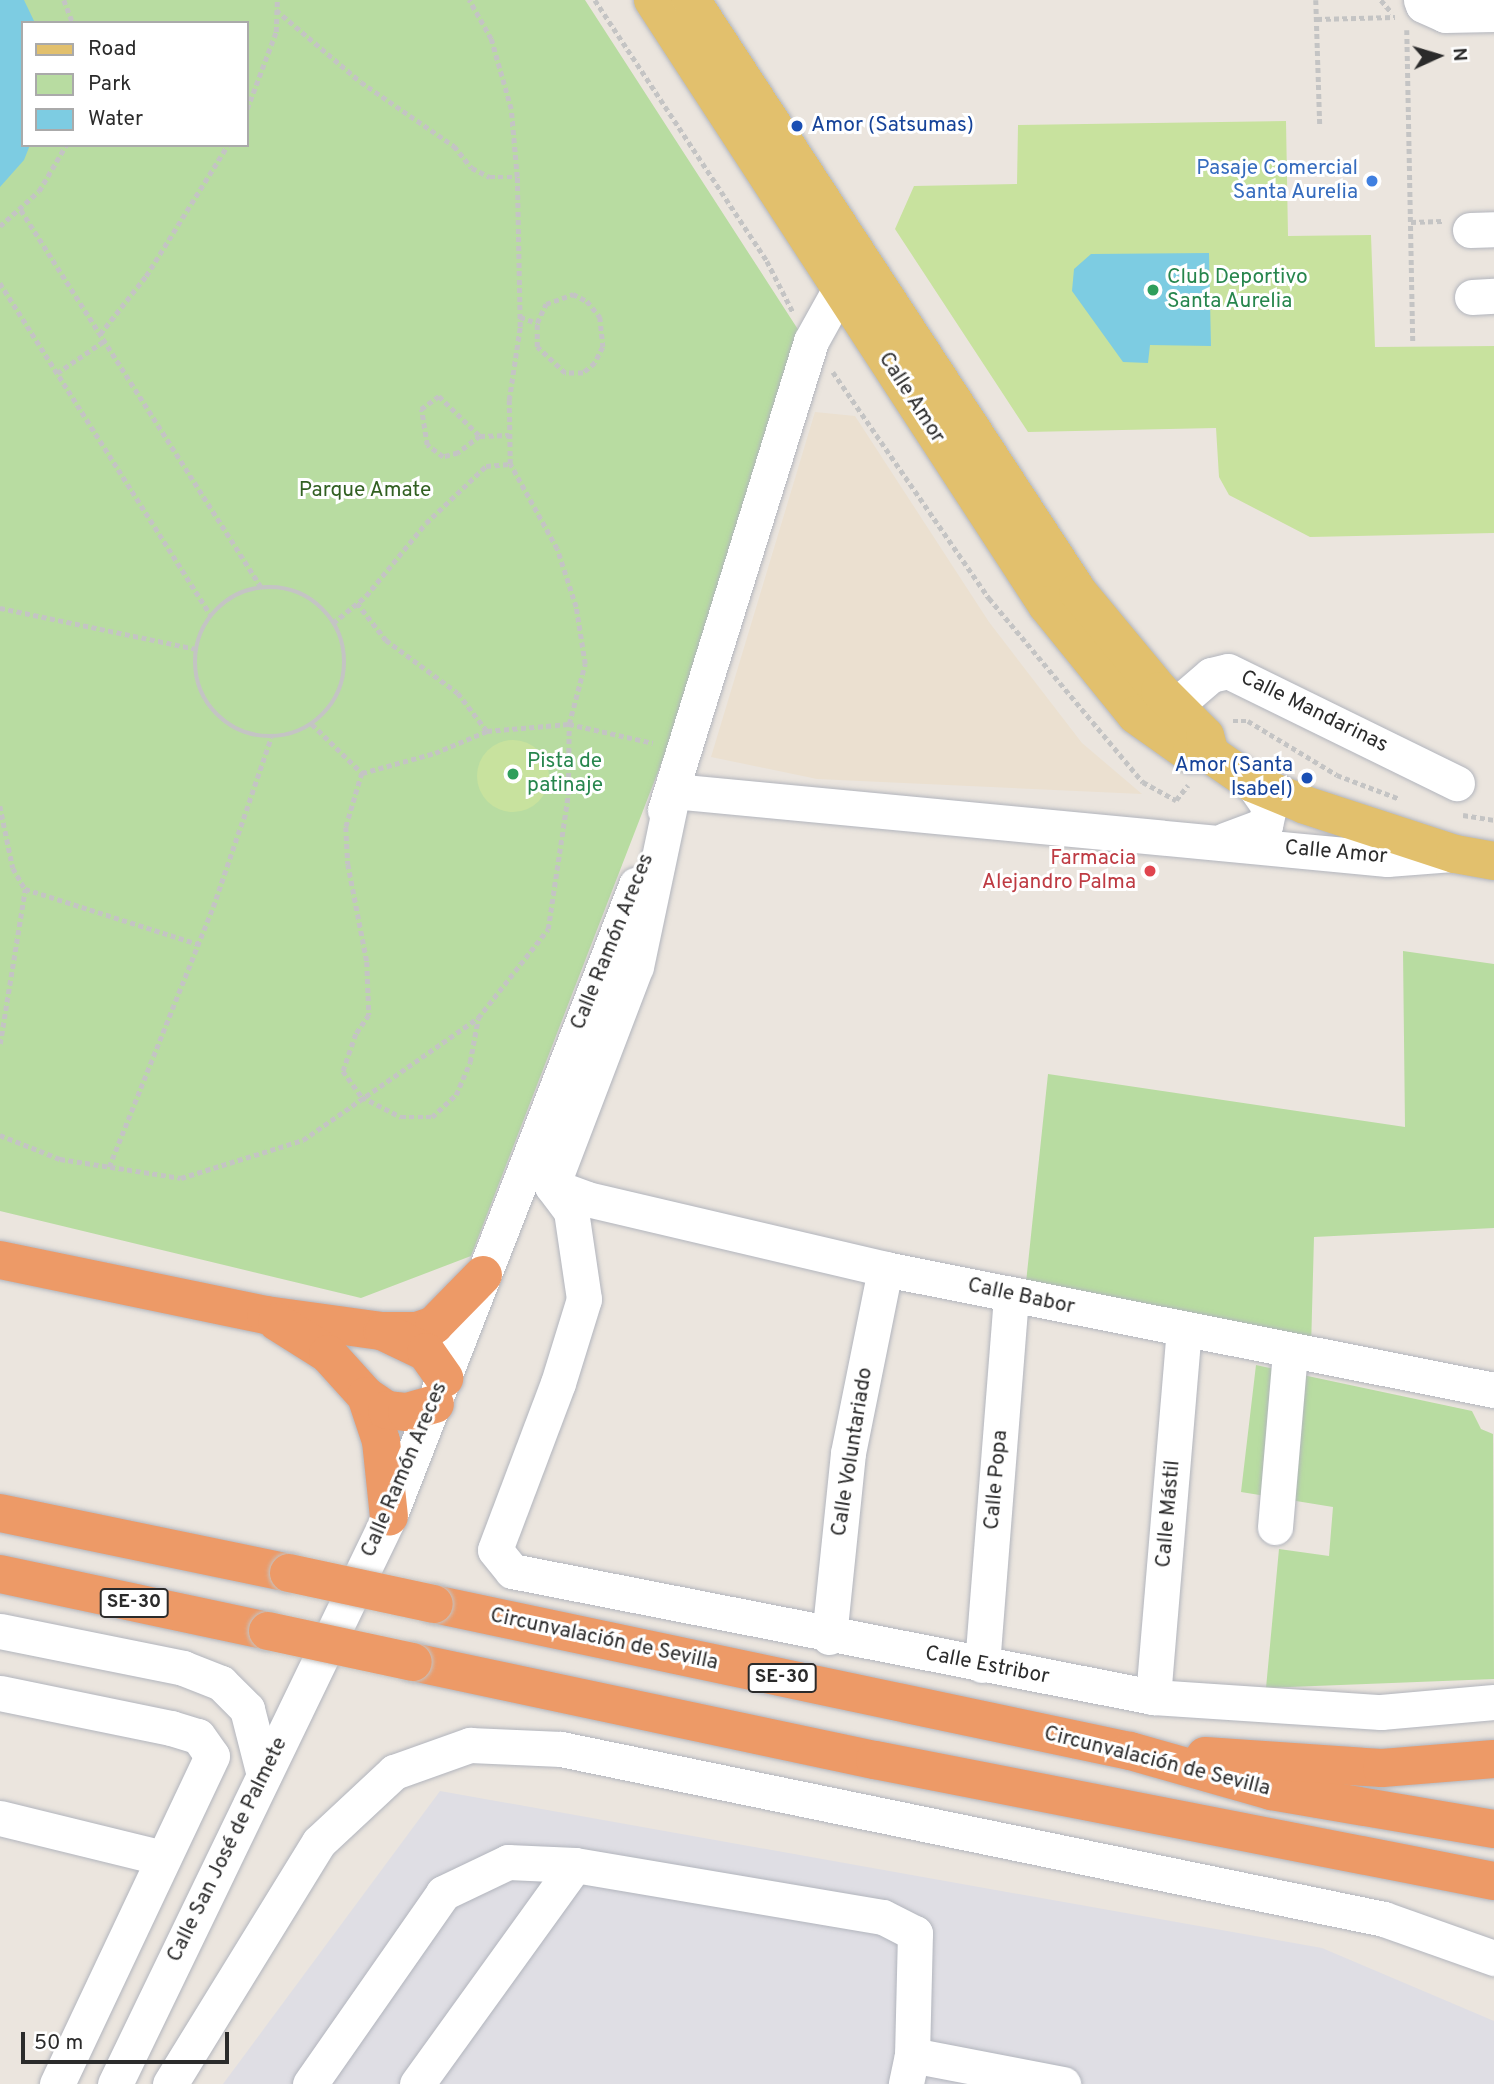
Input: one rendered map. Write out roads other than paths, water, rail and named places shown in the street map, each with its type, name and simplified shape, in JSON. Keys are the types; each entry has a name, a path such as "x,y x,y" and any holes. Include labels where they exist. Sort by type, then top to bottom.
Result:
{"highway":[{"path":"0,1260 266,1315 382,1331 417,1331 434,1325 483,1275"},
{"path":"266,1315 328,1354 366,1396 387,1410 407,1412 439,1391 426,1352 382,1331"},
{"path":"366,1396 381,1441 389,1517"},
{"path":"0,1500 50,1524"},
{"name":"Circunvalación de Sevilla","path":"0,1513 1130,1751 1271,1791 1494,1829"},
{"name":"SE-30","path":"0,1574 875,1760 1494,1881"},
{"path":"1130,1751 1382,1768 1494,1759"},
{"path":"875,1760 1494,1906"}],"main road":[{"name":"Calle Amor","path":"653,0 1078,592 1205,736 1218,742 1252,783 1455,854 1494,861"},
{"name":"Calle Amor","path":"691,0 1047,605 1136,715 1191,754 1218,742"}],"street":[{"path":"1408,9 1423,5 1445,15 1494,14"},
{"name":"Calle Ramón Areces","path":"341,1615 389,1517 673,791 811,341 853,278"},
{"name":"Calle Mandarinas","path":"1176,705 1211,675 1228,671 1458,798"},
{"name":"Calle Amor","path":"1218,842 1265,825 1269,807 1252,783"},
{"path":"552,1186 636,966 673,791"},
{"name":"Calle Amor","path":"673,791 1387,859 1455,854"},
{"name":"Calle Babor","path":"552,1186 587,1199 885,1269 1184,1331 1494,1390"},
{"name":"Calle Estribor","path":"552,1186 571,1211 584,1299 558,1383 495,1550 512,1571 829,1637 1153,1697 1381,1712 1494,1702"},
{"name":"Calle Voluntariado","path":"829,1637 848,1453 885,1269"},
{"name":"Calle Popa","path":"982,1665 1012,1295"},
{"name":"Calle Mástil","path":"1153,1697 1184,1331"},
{"path":"1275,1527 1290,1350"},
{"name":"Calle San José de Palmete","path":"115,2084 341,1615"},
{"path":"0,1631 183,1668 221,1683 247,1709 264,1775"},
{"path":"0,1693 198,1736 212,1756 57,2084"},
{"path":"170,2084 319,1842 394,1772 470,1745 561,1749 1384,1919 1494,1958"},
{"path":"0,1818 163,1858"},
{"path":"310,2084 443,1893 508,1862 575,1865 883,1917 915,1933 909,2069 1063,2084"},
{"path":"417,2084 575,1865"}],"water":[{"path":"0,0 24,0 34,21 21,21 21,147 29,147 24,160 0,187"},
{"path":"1209,253 1211,346 1150,345 1148,363 1123,362 1072,291 1074,269 1091,254"}],"place":[{"name":"Amor (Satsumas)","path":"797,126"},
{"name":"Pasaje Comercial Santa Aurelia","path":"1372,181"},
{"name":"Club Deportivo Santa Aurelia","path":"1153,290"},
{"name":"Pista de patinaje","path":"513,774"},
{"name":"Amor (Santa Isabel)","path":"1307,778"},
{"name":"Farmacia Alejandro Palma","path":"1150,871"}],"park label":[{"name":"Parque Amate","path":"365,491"}]}
